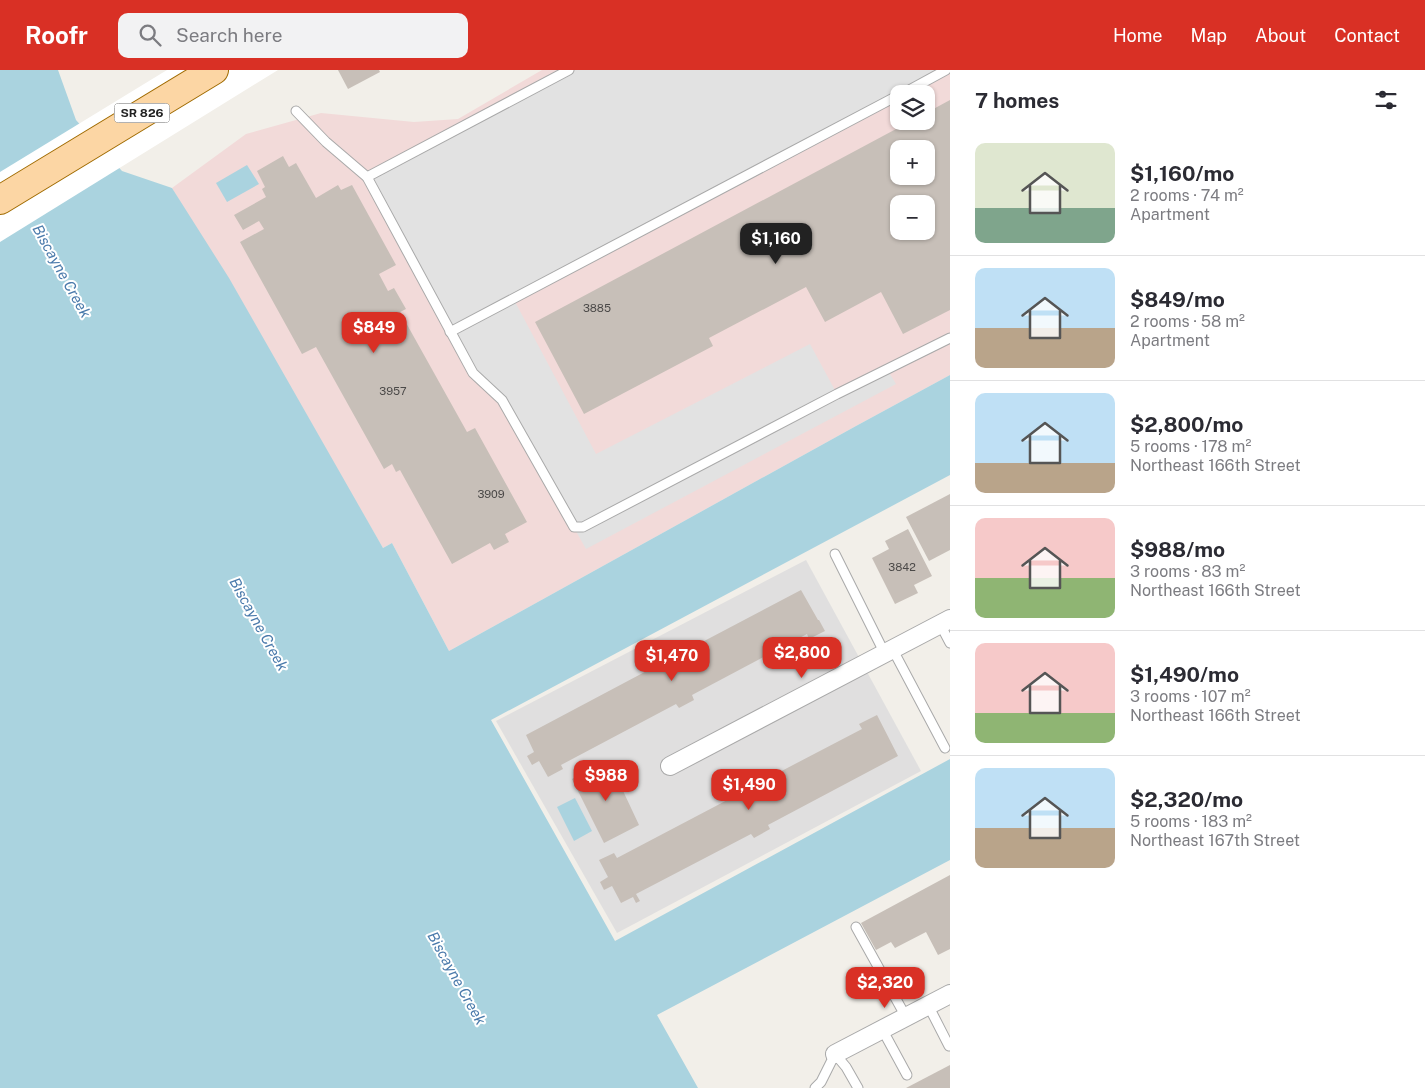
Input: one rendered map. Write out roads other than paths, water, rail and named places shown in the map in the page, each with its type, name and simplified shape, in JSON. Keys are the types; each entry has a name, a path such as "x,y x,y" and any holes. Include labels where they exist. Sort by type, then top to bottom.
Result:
{"main road":[{"name":"SR 826","path":"0,200 214,70"}],"street":[{"path":"670,766 945,622"},
{"path":"835,1054 950,994"}],"lane":[{"path":"367,177 569,70"},
{"path":"917,85 946,70"},
{"path":"450,332 890,99"},
{"path":"296,111 326,142 367,177 473,373 502,400 574,527 583,526 837,394 950,338"},
{"path":"835,554 945,748"},
{"path":"945,622 950,643"},
{"path":"856,927 906,1016"},
{"path":"928,1005 949,1046"},
{"path":"882,1029 907,1074"},
{"path":"815,1088 821,1082 835,1054 846,1067 858,1088"}],"water":[{"name":"Biscayne Creek","path":"0,70 58,70 76,120 122,171 172,188 229,278 383,548 392,543 449,651 950,375 950,475 491,720 615,941 950,759 950,860 657,1015 698,1088 0,1088"},
{"path":"247,165 259,184 227,202 216,183"},
{"path":"575,798 592,831 574,841 557,807"}]}
